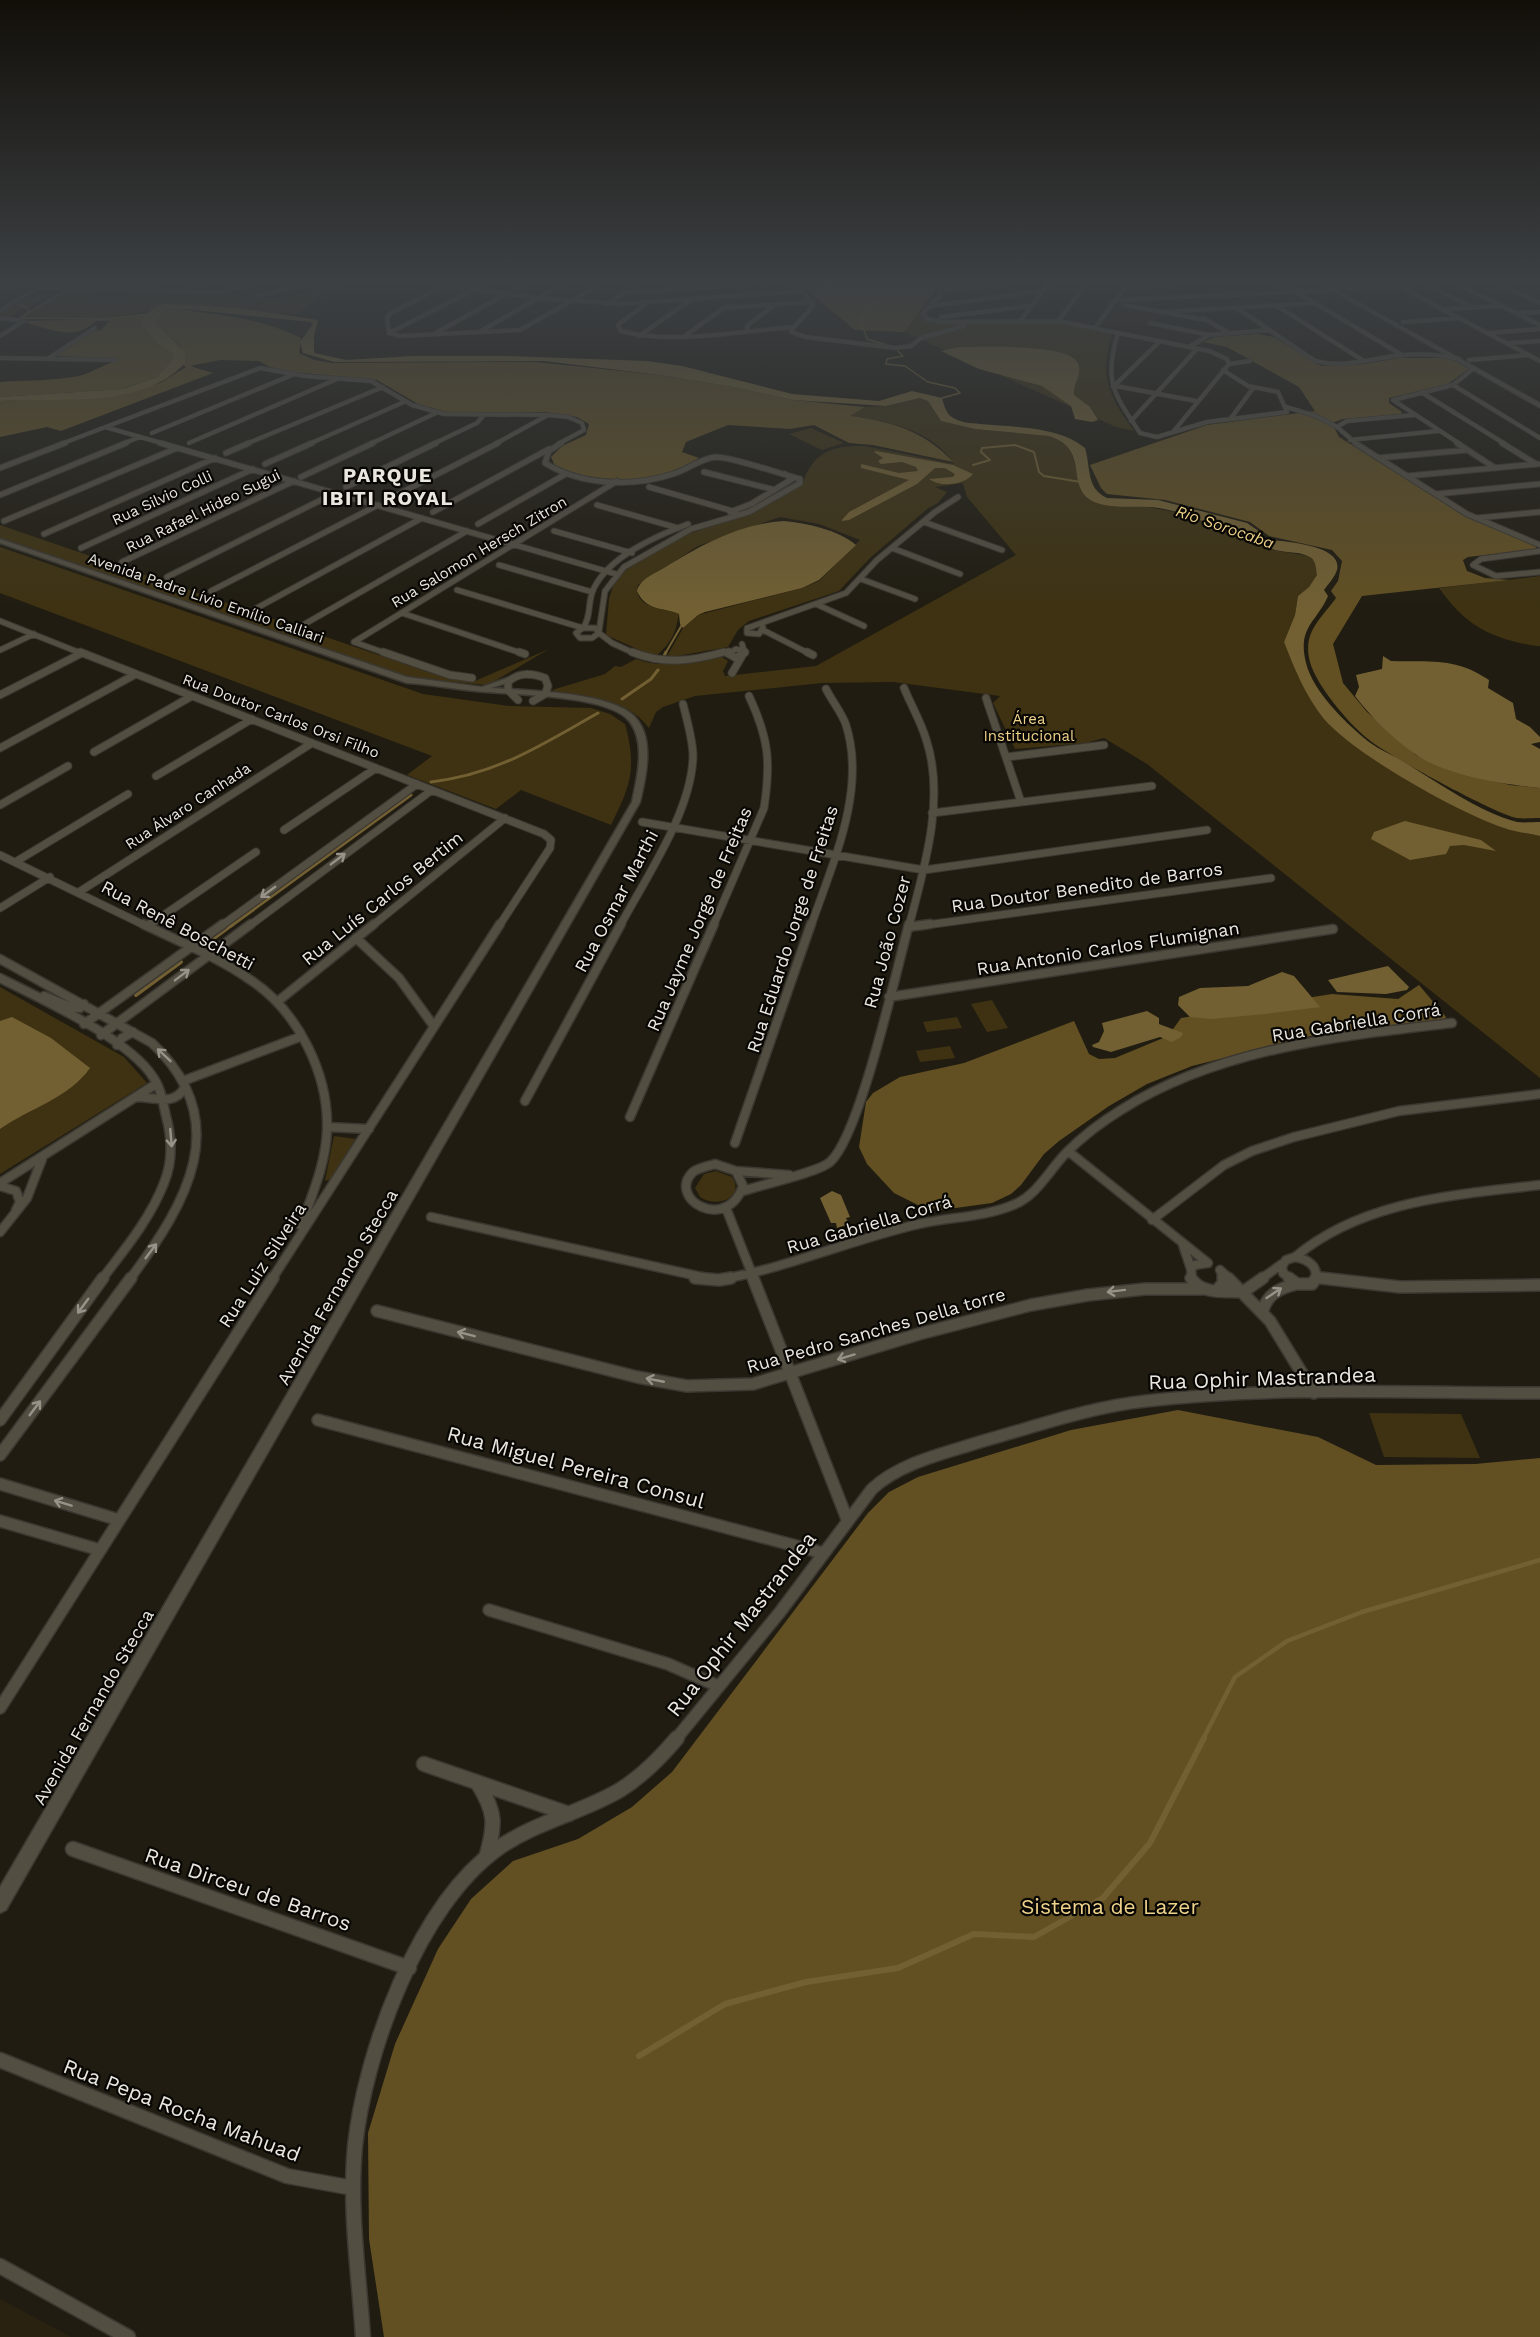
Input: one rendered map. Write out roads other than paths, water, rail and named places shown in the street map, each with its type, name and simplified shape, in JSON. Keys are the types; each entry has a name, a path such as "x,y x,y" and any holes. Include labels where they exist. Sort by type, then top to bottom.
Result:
{"main road":[{"path":"1520,392 1540,402"},
{"path":"1523,392 1540,402"}],"street":[{"path":"0,468 194,392"},
{"path":"152,432 250,392"},
{"path":"189,443 307,392"},
{"path":"226,453 368,392"},
{"path":"390,392 404,402 438,412 483,416 548,415 574,419 584,426 580,434 433,512"},
{"path":"1117,392 1127,415 1140,433 1157,436 1207,422 1285,413 1286,407 1278,392"},
{"path":"1143,392 1196,401"},
{"path":"1173,432 1204,392"},
{"path":"1231,418 1250,392"},
{"path":"1421,392 1394,399 1414,415 1495,468"},
{"path":"1421,392 1538,464"},
{"path":"1464,392 1540,438"},
{"path":"1127,415 1138,409 1155,394"},
{"path":"265,464 404,402"},
{"path":"1286,407 1316,416 1337,427 1350,440 1475,518 1538,542"},
{"path":"1131,421 1138,409"},
{"name":"Rua Rafael Hideo Sugui","path":"302,477 438,412"},
{"path":"389,499 537,423 548,415"},
{"path":"1337,427 1347,421 1414,415"},
{"path":"346,487 477,423 483,416"},
{"path":"1184,418 1207,422"},
{"path":"105,427 616,574"},
{"path":"1350,440 1438,431"},
{"path":"0,495 140,437"},
{"path":"4,520 177,448"},
{"path":"545,463 549,449"},
{"path":"1378,458 1467,450"},
{"path":"524,463 545,463 564,475 617,481 660,478 713,458 796,476 801,481 770,502 742,515 691,529 641,555 616,574 605,591 599,632 588,639"},
{"path":"44,534 215,459"},
{"path":"1407,476 1538,464"},
{"name":"Rua Silvio Colli","path":"81,548 253,470"},
{"path":"704,472 775,490"},
{"path":"766,619 760,632 743,648 729,655 718,654 660,663 610,642 577,637 589,617 592,592 608,571 632,553 678,528 734,511 792,479 780,472"},
{"path":"478,524 564,475"},
{"name":"Rua Rafael Hideo Sugui","path":"122,562 294,481"},
{"name":"Rua Salomon Hersch Zitron","path":"472,678 450,675 354,642 617,481"},
{"path":"1436,494 1540,484"},
{"path":"649,487 742,515"},
{"path":"166,577 335,493"},
{"path":"732,673 748,629 766,619 846,593 861,579 869,567 934,512 958,497"},
{"path":"211,591 378,505"},
{"path":"597,506 678,528"},
{"path":"1475,518 1540,512"},
{"path":"255,609 422,518"},
{"path":"924,522 1002,550"},
{"path":"303,626 467,531"},
{"path":"554,531 632,553"},
{"name":"Avenida Padre Lívio Emílio Calliari","path":"0,541 403,679 456,694 533,702 590,702"},
{"path":"892,548 960,574"},
{"path":"1540,551 1481,559 1473,565 1483,573 1499,576 1540,572"},
{"path":"498,565 592,592"},
{"path":"861,579 915,599"},
{"path":"457,590 580,629 595,628 610,642"},
{"path":"816,604 864,626"},
{"path":"402,613 525,654"},
{"path":"563,622 576,622 589,617"},
{"name":"Rua Doutor Carlos Orsi Filho","path":"0,621 505,818 544,834 551,840"},
{"path":"748,629 775,637 813,655"},
{"path":"0,650 34,634"},
{"path":"729,655 736,649 743,648"},
{"path":"0,695 82,653"},
{"path":"729,655 735,665"},
{"path":"0,748 136,674"},
{"path":"478,689 524,674 539,676 544,678 546,691 533,702"},
{"name":"Avenida Padre Lívio Emílio Calliari","path":"403,679 510,692 546,691 590,702"},
{"path":"510,679 508,685 510,692 518,700"},
{"name":"Rua João Cozer","path":"743,1191 828,1164 845,1142 854,1121 924,870 932,813 933,776 927,740 904,688"},
{"name":"Rua Eduardo Jorge de Freitas","path":"735,1143 835,855 851,797 852,765 845,723 826,689"},
{"path":"94,752 192,696"},
{"name":"Rua Jayme Jorge de Freitas","path":"630,1117 764,808 772,763 767,732 749,696"},
{"path":"986,698 1021,802"},
{"name":"Avenida Fernando Stecca","path":"0,1904 636,802 644,771 641,738 631,717 613,707 590,702"},
{"name":"Rua Osmar Marthi","path":"525,1101 673,827 688,787 694,755 692,732 683,704"},
{"path":"156,776 252,719"},
{"name":"Rua Álvaro Canhada","path":"79,892 312,743"},
{"path":"1006,757 1104,745"},
{"path":"0,805 68,766"},
{"path":"284,830 375,768"},
{"path":"84,1024 417,784"},
{"path":"932,813 1152,786"},
{"path":"101,1035 432,790"},
{"path":"17,861 128,794"},
{"name":"Rua Luís Carlos Bertim","path":"277,1002 505,818"},
{"path":"642,822 924,870 1207,830"},
{"name":"Rua Luiz Silveira","path":"0,1708 433,1025 550,848 551,840"},
{"path":"147,926 256,852"},
{"name":"Rua Renê Boschetti","path":"0,855 17,861 208,956 265,991 277,1002 302,1036 322,1086 327,1127 316,1185 295,1243"},
{"path":"0,908 50,878"},
{"name":"Rua Doutor Benedito de Barros","path":"908,927 1271,878"},
{"name":"Rua Antonio Carlos Flumignan","path":"889,997 1333,929"},
{"path":"356,938 395,972 416,997 433,1025"},
{"path":"0,959 152,1043 171,1061 184,1084 195,1116 198,1142 190,1177 174,1214 158,1242 1,1451"},
{"path":"0,978 84,1024 134,1056 153,1075 172,1135 172,1162 161,1194 144,1222 0,1420"},
{"path":"22,989 29,989 73,1008 80,1008 84,1004"},
{"path":"119,999 126,1007 135,1010"},
{"name":"Rua Gabriella Corrá","path":"431,1217 696,1278 719,1280 753,1274 918,1224 1012,1206 1029,1197 1068,1151 1121,1110 1192,1074 1262,1053 1350,1035 1452,1023"},
{"path":"117,1045 122,1038 133,1032"},
{"path":"184,1084 302,1036"},
{"path":"0,1185 156,1084"},
{"path":"134,1098 174,1101 180,1097 184,1084"},
{"path":"1152,1220 1224,1165 1252,1151 1294,1137 1399,1111 1540,1094"},
{"path":"327,1127 369,1129"},
{"path":"1068,1151 1183,1245 1220,1270 1243,1292 1262,1313 1314,1393"},
{"path":"0,1232 27,1198 42,1159"},
{"path":"709,1164 726,1166 736,1171 742,1180 743,1191 737,1201 726,1208 712,1210 699,1207 687,1195 686,1183 694,1171 709,1164"},
{"name":"Rua João Cozer","path":"736,1171 794,1175"},
{"path":"316,1185 322,1187 335,1180"},
{"path":"0,1185 16,1191 20,1202 14,1215"},
{"path":"1183,1245 1192,1280 1203,1289 1243,1292 1335,1228 1363,1217 1458,1196 1540,1185"},
{"path":"726,1208 847,1519"},
{"path":"1294,1257 1312,1264 1317,1277"},
{"path":"1175,1287 1201,1263 1208,1263"},
{"path":"1282,1263 1283,1273 1297,1284 1308,1286 1317,1277"},
{"path":"1217,1290 1224,1282 1220,1270"},
{"path":"1317,1277 1367,1284 1540,1285"},
{"path":"1262,1313 1265,1300 1275,1291 1297,1284"},
{"name":"Rua Pedro Sanches Della torre","path":"377,1311 637,1377 687,1386 753,1384 1011,1308 1096,1293 1175,1287 1203,1289"},
{"path":"0,1428 45,1365 51,1351"},
{"name":"Rua Ophir Mastrandea","path":"363,2337 353,2188 356,2127 369,2070 392,2006 409,1968 445,1902 486,1858 520,1836 632,1782 666,1751 780,1612 847,1519 885,1477 948,1452 1072,1415 1145,1401 1314,1393 1540,1394"},
{"name":"Rua Miguel Pereira Consul","path":"318,1420 823,1553"},
{"path":"0,1484 119,1520"},
{"path":"0,1521 100,1550"},
{"path":"489,1610 668,1664 718,1686"},
{"path":"424,1764 569,1814"},
{"path":"477,1782 493,1807 494,1831 486,1858"},
{"name":"Rua Dirceu de Barros","path":"73,1849 409,1968"},
{"name":"Rua Pepa Rocha Mahuad","path":"0,2060 133,2117 256,2165 287,2176 353,2188"},
{"path":"0,2266 128,2337"}],"water":[{"name":"Rio Sorocaba","path":"76,392 133,392 73,400 0,401 0,397"},
{"name":"Rio Sorocaba","path":"756,392 784,392 879,401 909,392 917,392 942,398 948,414 963,422 1043,430 1073,440 1085,448 1092,483 1100,494 1107,498 1158,500 1247,523 1260,532 1264,539 1296,543 1331,554 1337,561 1337,570 1324,590 1328,596 1306,633 1304,641 1306,663 1322,694 1347,723 1373,745 1487,811 1517,822 1540,822 1540,836 1504,828 1435,796 1359,749 1324,719 1296,672 1284,642 1295,615 1298,596 1309,587 1317,575 1311,557 1272,549 1174,511 1152,507 1100,504 1088,498 1081,490 1070,451 1062,442 1049,436 975,429 941,421 928,401 920,398 886,406 793,400"},
{"path":"1051,392 1074,392 1074,395 1090,407 1098,420 1092,422 1075,419 1071,406"},
{"path":"874,452 953,465 973,474 958,483 940,484 929,479 953,477 955,474 945,468 935,468 917,484 849,520 841,521 849,512 909,480 861,468 861,464 899,473 918,471 916,467 902,462 881,464 878,461 883,458"},
{"path":"784,521 832,531 856,545 819,580 802,588 705,612 683,628 679,614 650,605 637,591 648,577 706,544 751,526"},
{"path":"1383,656 1391,661 1430,661 1454,664 1465,667 1489,680 1488,688 1513,703 1516,719 1530,727 1540,737 1540,742 1531,744 1540,749 1540,788 1492,781 1442,768 1428,762 1399,742 1375,720 1355,696 1359,687 1356,675 1382,669"},
{"path":"1405,821 1481,840 1496,851 1464,845 1450,846 1446,854 1410,860 1371,839 1374,832"},
{"path":"1388,966 1409,987 1407,990 1386,994 1337,992 1328,980"},
{"path":"1282,972 1294,976 1320,1007 1211,1019 1190,1017 1178,1005 1179,997 1200,988 1248,986"},
{"path":"1147,1011 1159,1018 1159,1024 1183,1033 1181,1037 1172,1042 1160,1037 1111,1052 1093,1047 1092,1045 1099,1042 1104,1031 1102,1023"},
{"path":"12,1017 51,1038 90,1068 60,1095 0,1129 0,1021"},
{"path":"832,1191 841,1195 850,1217 846,1218 849,1224 837,1228 836,1223 831,1223 820,1198"}],"waterway":[{"path":"942,398 959,392"},
{"path":"973,465 990,460 981,452 982,448 1015,445 1034,452 1039,472 1044,476 1081,482"},
{"path":"665,654 683,623"},
{"path":"622,699 651,679 658,670"},
{"path":"431,782 455,778 498,765 538,747 598,713"},
{"path":"231,926 411,795"},
{"path":"210,941 233,924"},
{"path":"136,995 181,962"},
{"path":"1203,1739 1235,1677 1287,1641 1362,1612 1540,1560"},
{"path":"639,2056 725,2004 806,1982 898,1968 974,1934 1034,1937 1103,1898 1150,1843 1204,1738"}],"district":[{"name":"PARQUE IBITI ROYAL","path":"388,486"}],"park label":[{"name":"Área Institucional","path":"1029,728"},
{"name":"Sistema de Lazer","path":"1110,1906"}]}
